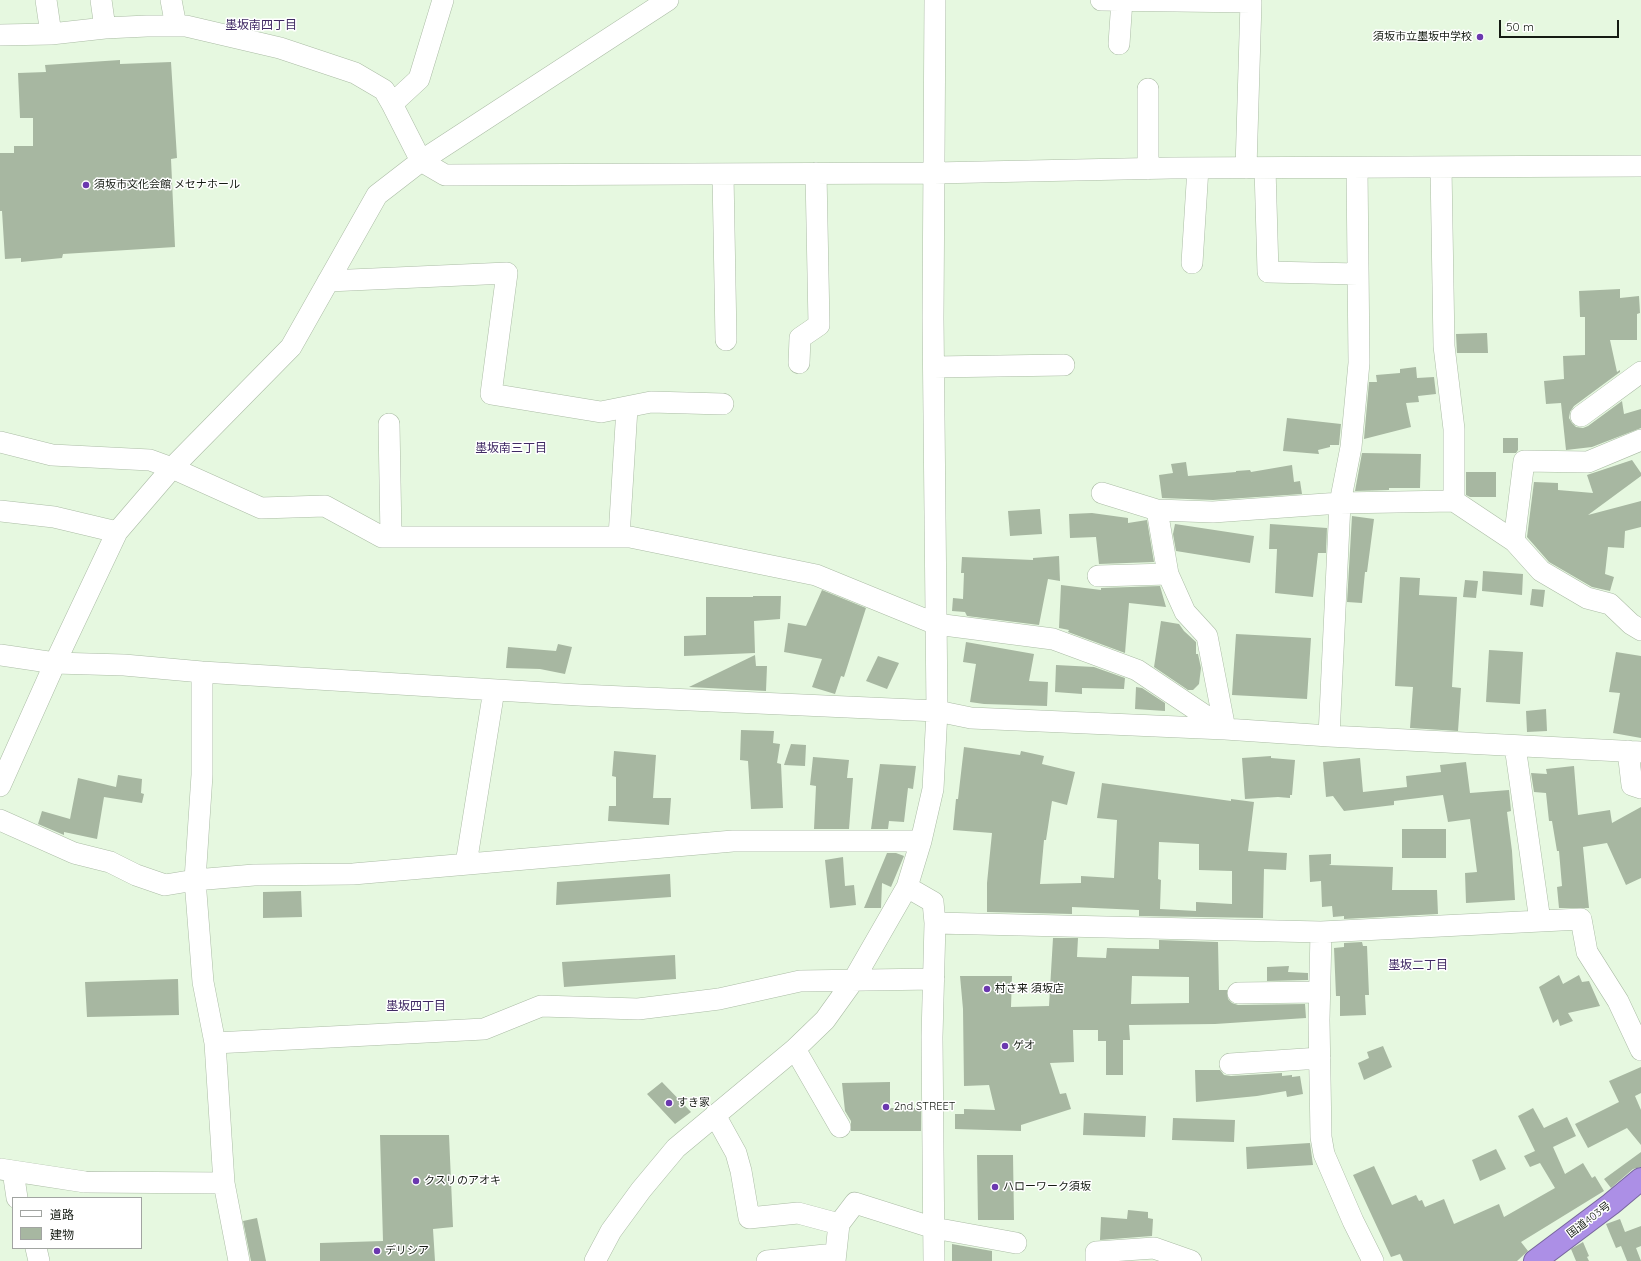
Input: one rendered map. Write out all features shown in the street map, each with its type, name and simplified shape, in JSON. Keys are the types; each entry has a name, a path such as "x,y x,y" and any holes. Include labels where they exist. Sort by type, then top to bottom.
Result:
{"highway":[{"name":"国道403号","path":"1535,1261 1611,1204 1641,1178"}],"street":[{"path":"46,0 51,34"},
{"path":"101,0 105,28"},
{"path":"171,0 176,26"},
{"path":"392,104 419,79 443,0"},
{"path":"0,786 55,662 117,532 172,468 291,347 377,195 421,161 645,8 668,0"},
{"path":"595,1261 611,1230 641,1190 676,1148 795,1049 825,1020 853,981 907,887 921,841 933,790 937,711 934,367 935,0"},
{"path":"1101,0 1250,2 1255,168 1268,272 1358,274"},
{"path":"1119,44 1122,0"},
{"path":"4,35 51,34 105,28 186,26 280,48 355,74 384,90 421,161 445,175 934,173 1198,168 1641,166"},
{"path":"1148,89 1148,169"},
{"path":"1441,167 1444,346 1454,428 1454,501"},
{"path":"1192,263 1198,168"},
{"path":"1329,736 1340,503 1351,447 1359,363 1357,168"},
{"path":"799,363 800,338 818,325 816,173"},
{"path":"723,174 726,340"},
{"path":"328,281 507,273 491,394 601,412 651,402 723,404"},
{"path":"934,367 1064,365"},
{"path":"1581,416 1641,372"},
{"path":"619,537 627,408"},
{"path":"389,424 391,537"},
{"path":"1514,541 1524,461 1588,462 1641,440"},
{"path":"0,442 52,455 150,460 172,468 261,508 325,506 382,537 630,537 816,574 936,624 1053,639 1137,670 1225,730"},
{"path":"1102,493 1157,510 1213,512 1340,503 1454,501 1514,541 1541,571 1588,598 1610,604 1631,624 1641,630"},
{"path":"1157,510 1168,574 1185,612 1207,636 1225,730"},
{"path":"0,511 54,517 117,532"},
{"path":"1098,576 1168,574"},
{"path":"0,655 55,662 124,665 202,672 494,690 937,711 971,718 1634,752 1632,785 1641,788"},
{"path":"202,672 202,775 195,880 203,982 215,1044 224,1183 239,1261"},
{"path":"466,864 494,690"},
{"path":"1515,746 1540,921"},
{"path":"0,820 74,853 110,862 136,876 165,885 195,880 254,875 353,874 733,841 921,841"},
{"path":"907,887 933,902 935,923 932,1037 934,1261"},
{"path":"935,923 1320,932 1581,919 1587,952 1618,1001 1641,1050"},
{"path":"1320,932 1319,992 1321,1138 1324,1154 1353,1221 1373,1261"},
{"path":"215,1044 484,1029 541,1006 638,1009 719,999 800,981 934,979"},
{"path":"1238,992 1319,992"},
{"path":"795,1049 840,1127"},
{"path":"1230,1064 1320,1058"},
{"path":"714,1115 736,1153 741,1171 749,1218 798,1213 839,1224"},
{"path":"6,1170 85,1182 224,1183"},
{"path":"6,1170 17,1197"},
{"path":"767,1261 835,1258 839,1224 855,1203 934,1228 1016,1243"},
{"path":"1096,1261 1096,1252 1154,1248 1178,1259"},
{"path":"36,1249 39,1261"}],"building":[{"name":"須坂市文化会館 メセナホール","path":"120,60 120,64 171,62 177,158 171,159 175,247 63,254 62,258 21,262 21,258 5,259 2,211 0,211 0,153 14,153 14,146 33,146 33,118 20,118 18,73 46,72 45,65"},
{"path":"1620,289 1620,298 1639,296 1640,313 1637,314 1637,340 1610,340 1617,372 1620,370 1620,372 1574,406 1570,412 1569,418 1576,427 1583,428 1588,426 1622,401 1624,414 1641,409 1641,428 1592,447 1566,450 1561,403 1546,404 1544,381 1564,379 1563,356 1585,355 1585,317 1580,317 1579,291"},
{"path":"1487,333 1488,353 1457,353 1456,334"},
{"path":"1416,367 1417,378 1434,377 1436,394 1418,396 1419,402 1406,403 1411,427 1364,439 1369,382 1377,382 1376,375 1400,373 1400,369"},
{"path":"1287,418 1341,424 1339,445 1330,445 1330,447 1318,450 1319,454 1283,451"},
{"path":"1503,438 1518,438 1518,450 1516,453 1503,453"},
{"path":"1362,453 1421,454 1420,488 1389,488 1389,490 1355,491"},
{"path":"1632,460 1641,473 1641,476 1588,515 1641,501 1641,527 1625,531 1624,548 1608,547 1605,574 1614,577 1610,591 1592,587 1549,562 1527,537 1534,482 1558,483 1558,490 1593,493 1587,475"},
{"path":"1186,462 1188,476 1250,470 1251,472 1292,465 1294,482 1300,481 1302,494 1213,500 1162,498 1159,475 1173,473 1171,464"},
{"path":"1466,472 1496,472 1496,497 1470,497 1466,495"},
{"path":"1040,509 1042,534 1010,536 1008,511"},
{"path":"1092,513 1128,518 1128,523 1147,520 1154,562 1099,564 1096,537 1070,538 1069,514"},
{"path":"1352,516 1374,519 1367,572 1365,572 1362,603 1347,602"},
{"path":"1175,524 1254,536 1250,563 1176,551 1173,534"},
{"path":"1270,524 1327,528 1326,553 1318,553 1313,597 1275,593 1277,549 1269,549"},
{"path":"1059,556 1060,581 1048,579 1039,625 967,616 965,612 952,611 953,598 963,599 964,573 961,573 962,557 1033,560 1033,558"},
{"path":"1483,571 1523,574 1522,595 1482,591"},
{"path":"1400,577 1420,578 1419,595 1457,597 1452,687 1461,688 1458,731 1410,728 1413,687 1395,686"},
{"path":"1465,580 1478,581 1476,598 1463,597"},
{"path":"1061,585 1101,590 1101,588 1160,586 1166,607 1129,603 1125,653 1068,632 1069,630 1059,628"},
{"path":"1532,589 1545,590 1543,607 1530,605"},
{"path":"822,590 866,608 844,677 841,676 835,694 812,687 822,659 784,652 788,623 806,626"},
{"path":"781,596 780,619 754,621 755,653 684,656 684,636 706,635 706,597"},
{"path":"1161,621 1179,624 1196,642 1196,654 1198,654 1201,668 1199,684 1193,690 1188,690 1154,667"},
{"path":"1236,634 1311,638 1307,699 1232,695"},
{"path":"966,642 1034,654 1029,681 1048,682 1047,706 984,704 970,702 976,664 963,662"},
{"path":"558,644 572,647 565,674 540,669 506,668 508,647 556,651"},
{"path":"1489,650 1523,652 1520,704 1486,702"},
{"path":"1616,652 1641,656 1641,738 1613,733 1620,693 1609,692"},
{"path":"755,655 756,666 767,666 766,691 689,687"},
{"path":"878,656 899,663 887,689 866,681"},
{"path":"1056,665 1094,667 1125,678 1124,689 1082,688 1082,694 1055,692"},
{"path":"1136,687 1142,688 1165,703 1165,711 1135,709"},
{"path":"1546,709 1547,731 1527,732 1526,711"},
{"path":"741,730 774,731 773,743 780,744 777,763 781,764 783,808 751,809 748,761 740,760"},
{"path":"791,744 806,745 805,766 784,765"},
{"path":"964,747 1020,755 1021,751 1044,756 1042,764 1075,772 1067,805 1052,801 1046,840 1044,840 1040,884 1081,883 1081,876 1114,878 1117,820 1097,818 1102,783 1231,801 1231,799 1254,802 1248,851 1287,853 1286,870 1264,869 1263,918 1139,916 1139,910 1072,907 1072,914 987,912 987,883 992,833 953,830 956,799 958,799","holes":["1159,842 1199,844 1199,870 1232,871 1232,904 1196,902 1196,911 1160,909 1161,880 1158,879"]},
{"path":"614,751 656,755 653,798 671,798 669,825 608,821 609,806 616,806 616,777 612,776"},
{"path":"1271,756 1271,758 1295,760 1292,795 1290,795 1290,798 1278,797 1245,799 1242,758"},
{"path":"813,757 849,760 847,778 853,778 849,829 814,829 816,786 810,785"},
{"path":"1360,758 1363,792 1407,787 1406,776 1441,772 1440,765 1466,762 1470,793 1509,790 1511,811 1507,812 1512,851 1515,900 1466,903 1465,873 1477,872 1470,819 1448,822 1443,795 1394,801 1394,805 1344,811 1333,796 1326,797 1323,762"},
{"path":"880,764 916,766 913,789 908,788 904,822 889,821 888,829 871,829"},
{"path":"1574,766 1578,815 1610,810 1612,823 1641,807 1641,878 1626,885 1607,843 1583,847 1589,908 1559,908 1557,887 1562,886 1559,851 1557,851 1552,821 1549,821 1546,793 1534,792 1531,773 1547,774 1546,769"},
{"path":"118,775 142,779 141,793 144,794 142,803 104,797 97,839 64,832 64,835 38,824 42,811 70,819 78,778 116,787"},
{"path":"1402,829 1446,829 1446,858 1402,858"},
{"path":"887,853 896,853 904,856 891,887 882,883 881,908 864,908"},
{"path":"1331,854 1331,864 1329,865 1393,867 1392,890 1437,890 1438,914 1344,919 1344,916 1333,917 1332,906 1322,907 1321,881 1310,882 1309,855"},
{"path":"843,857 845,886 854,885 856,905 830,908 825,860"},
{"path":"670,874 671,897 556,905 557,882"},
{"path":"301,891 302,917 263,918 263,892"},
{"path":"1053,938 1078,938 1077,957 1106,958 1107,948 1159,949 1159,940 1218,942 1219,990 1227,990 1228,999 1232,1003 1238,1005 1305,1004 1306,1018 1215,1024 1129,1025 1130,1040 1123,1040 1123,1075 1106,1075 1106,1041 1098,1041 1098,1030 1073,1030 1074,1062 1050,1063 1060,1094 1066,1093 1071,1109 1021,1125 1021,1131 955,1129 955,1114 964,1114 964,1109 995,1110 989,1085 964,1086 963,1009 960,976 1012,976 1011,1007 1049,1006","holes":["1132,976 1189,977 1189,1003 1131,1004"]},
{"path":"1362,942 1363,946 1367,946 1369,995 1365,995 1366,1015 1340,1016 1340,996 1336,996 1334,948 1344,947 1344,943"},
{"path":"675,955 676,979 564,987 562,962"},
{"path":"1289,966 1288,972 1308,973 1308,980 1267,981 1267,967"},
{"path":"1559,975 1563,984 1579,975 1582,982 1589,981 1600,1006 1568,1013 1573,1021 1560,1026 1558,1019 1553,1023 1539,987"},
{"path":"178,979 179,1015 87,1017 85,982"},
{"path":"1383,1046 1392,1067 1364,1080 1358,1063 1369,1058 1367,1052"},
{"path":"1641,1067 1641,1093 1635,1096 1641,1110 1641,1145 1627,1128 1588,1148 1575,1124 1619,1102 1609,1081"},
{"path":"1195,1070 1220,1070 1224,1075 1231,1076 1282,1073 1282,1076 1300,1076 1303,1094 1287,1097 1286,1091 1257,1096 1196,1102"},
{"name":"すき家","path":"662,1082 691,1112 675,1124 647,1094"},
{"name":"2nd STREET","path":"890,1082 890,1108 921,1108 921,1131 851,1131 851,1121 845,1111 842,1083"},
{"path":"1533,1108 1544,1128 1567,1117 1576,1136 1553,1147 1565,1174 1583,1163 1592,1178 1595,1176 1604,1191 1521,1242 1528,1251 1517,1261 1403,1261 1400,1254 1391,1257 1353,1175 1374,1166 1392,1205 1416,1195 1419,1201 1422,1200 1425,1207 1444,1199 1454,1224 1499,1204 1504,1217 1555,1188 1540,1163 1530,1167 1524,1156 1535,1151 1518,1116"},
{"path":"1084,1113 1146,1116 1145,1137 1083,1135"},
{"path":"1173,1118 1235,1120 1234,1142 1172,1140"},
{"name":"クスリのアオキ","path":"380,1135 449,1135 453,1227 433,1229 435,1261 320,1261 320,1243 383,1241"},
{"path":"1310,1143 1313,1165 1247,1169 1246,1147"},
{"path":"1496,1149 1506,1169 1480,1181 1472,1160"},
{"path":"1641,1152 1641,1167 1633,1169 1611,1188 1604,1179"},
{"name":"ハローワーク須坂","path":"977,1155 1013,1155 1014,1220 978,1220"},
{"path":"1128,1210 1148,1212 1148,1218 1153,1219 1152,1236 1100,1240 1101,1217 1127,1219"},
{"path":"257,1218 266,1261 251,1261 243,1221"},
{"path":"1620,1219 1625,1232 1641,1226 1641,1246 1636,1248 1641,1261 1627,1261 1621,1246 1616,1248 1606,1224"},
{"path":"1583,1242 1589,1256 1587,1257 1589,1261 1576,1261 1571,1249"},
{"path":"952,1244 992,1251 992,1261 952,1261"}],"place":[{"name":"須坂市立墨坂中学校","path":"1480,37"},
{"name":"須坂市文化会館 メセナホール","path":"86,185"},
{"name":"村さ来 須坂店","path":"987,989"},
{"name":"ゲオ","path":"1005,1046"},
{"name":"すき家","path":"669,1103"},
{"name":"2nd STREET","path":"886,1107"},
{"name":"クスリのアオキ","path":"416,1181"},
{"name":"ハローワーク須坂","path":"995,1187"},
{"name":"デリシア","path":"377,1251"}],"district":[{"name":"墨坂南四丁目","path":"261,25"},
{"name":"墨坂南三丁目","path":"511,448"},
{"name":"墨坂二丁目","path":"1418,965"},
{"name":"墨坂四丁目","path":"416,1006"}]}
